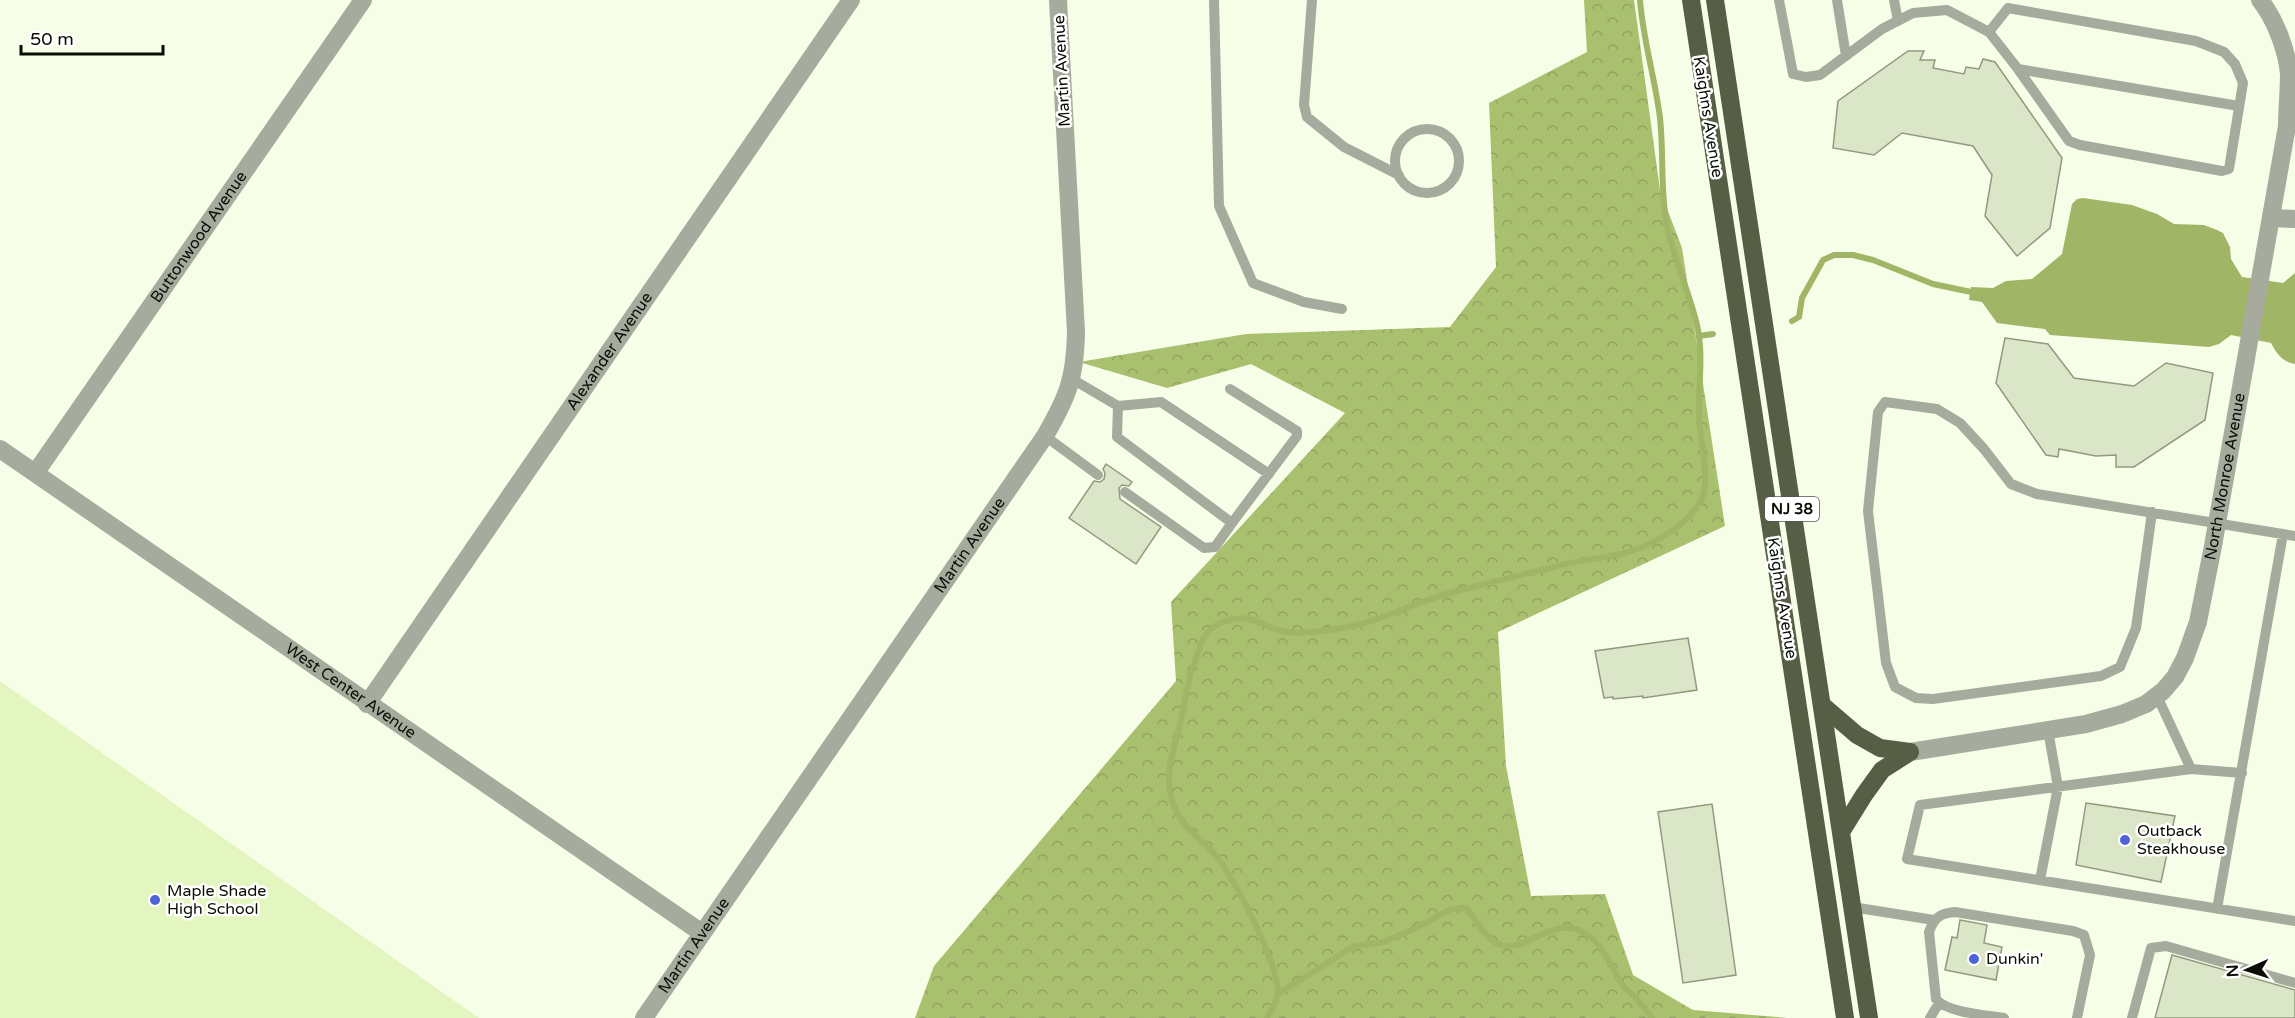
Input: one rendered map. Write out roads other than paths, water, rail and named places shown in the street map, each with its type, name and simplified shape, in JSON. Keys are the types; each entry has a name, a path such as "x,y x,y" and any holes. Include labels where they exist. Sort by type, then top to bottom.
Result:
{"highway":[{"name":"Kaighns Avenue","path":"1691,0 1845,1018"},
{"name":"Kaighns Avenue","path":"1715,0 1869,1018"},
{"path":"1822,705 1857,735 1880,748 1910,752"},
{"path":"1841,832 1882,770 1910,752"}],"street":[{"name":"Buttonwood Avenue","path":"36,472 363,0"},
{"name":"Alexander Avenue","path":"367,704 851,0"},
{"name":"Martin Avenue","path":"644,1018 1045,436 1064,402 1075,367 1076,332 1058,0"},
{"name":"North Monroe Avenue","path":"1910,752 2086,724 2122,714 2146,704 2157,696 2175,677 2185,658 2198,622 2287,126 2289,72 2269,11 2260,0"},
{"path":"2271,218 2295,219"},
{"name":"West Center Avenue","path":"0,449 702,933"}],"lane":[{"path":"1214,0 1220,206 1224,220 1252,283 1304,302 1342,309"},
{"path":"1312,0 1304,105 1307,117 1344,147 1399,175 1405,184 1423,193 1434,193 1444,189 1452,182 1460,163 1454,143 1447,135 1426,128 1407,136 1400,144 1396,154 1395,165 1399,175"},
{"path":"1779,0 1793,74 1806,77 1820,75 1882,29 1913,14 1949,5 1989,32 2069,141 2080,145 2222,171 2229,169 2243,83 2235,64 2224,52 2196,41 2008,8 1989,32"},
{"path":"1836,0 1846,56"},
{"path":"1894,0 1898,21"},
{"path":"2018,69 2239,106"},
{"path":"1072,379 1118,406 1161,402 1269,474"},
{"path":"1125,492 1204,548 1215,547 1297,436 1297,431 1230,388"},
{"path":"2152,512 2136,628 2120,667 2101,676 1932,699 1916,698 1895,687 1886,663 1868,511 1878,412 1885,402 1938,409 1960,423 2011,484 2037,494 2217,522 2295,536"},
{"path":"1118,406 1117,437 1232,523"},
{"path":"1045,436 1098,475"},
{"path":"2217,909 2283,534"},
{"path":"2157,696 2191,769"},
{"path":"2040,880 2058,787 2048,730"},
{"path":"2242,773 2191,769 1920,805 1907,859 2295,921"},
{"path":"1852,908 1934,920"},
{"path":"2004,1018 1956,1010 1939,1003 1934,988 1929,932 1934,920 1939,916 1955,912 2073,931 2084,935 2090,954 2077,1018"},
{"path":"2132,1018 2151,948 2166,946 2295,983"},
{"path":"1930,1018 1939,1003"}],"waterway":[{"path":"1267,1018 1278,993 1264,944 1225,868 1178,815 1169,787 1171,760 1191,672 1202,641 1210,630 1226,621 1244,618 1293,633 1351,626 1450,593 1566,564 1623,553 1655,541 1671,531 1693,512 1703,496 1705,478 1699,417 1699,337 1694,312 1667,226 1660,118 1640,0"},
{"path":"1792,321 1799,317 1802,298 1823,260 1834,255 1853,255 1873,260 1933,284 1976,293"},
{"path":"1699,336 1713,334"},
{"path":"1278,994 1354,946 1383,942 1416,928 1451,909 1466,908 1488,936 1496,943 1506,946 1526,942 1557,929 1568,928 1587,934 1600,947 1624,987 1652,1018"}],"place":[{"name":"Outback Steakhouse","path":"2125,840"},
{"name":"Maple Shade High School","path":"155,900"},
{"name":"Dunkin'","path":"1974,959"}]}
